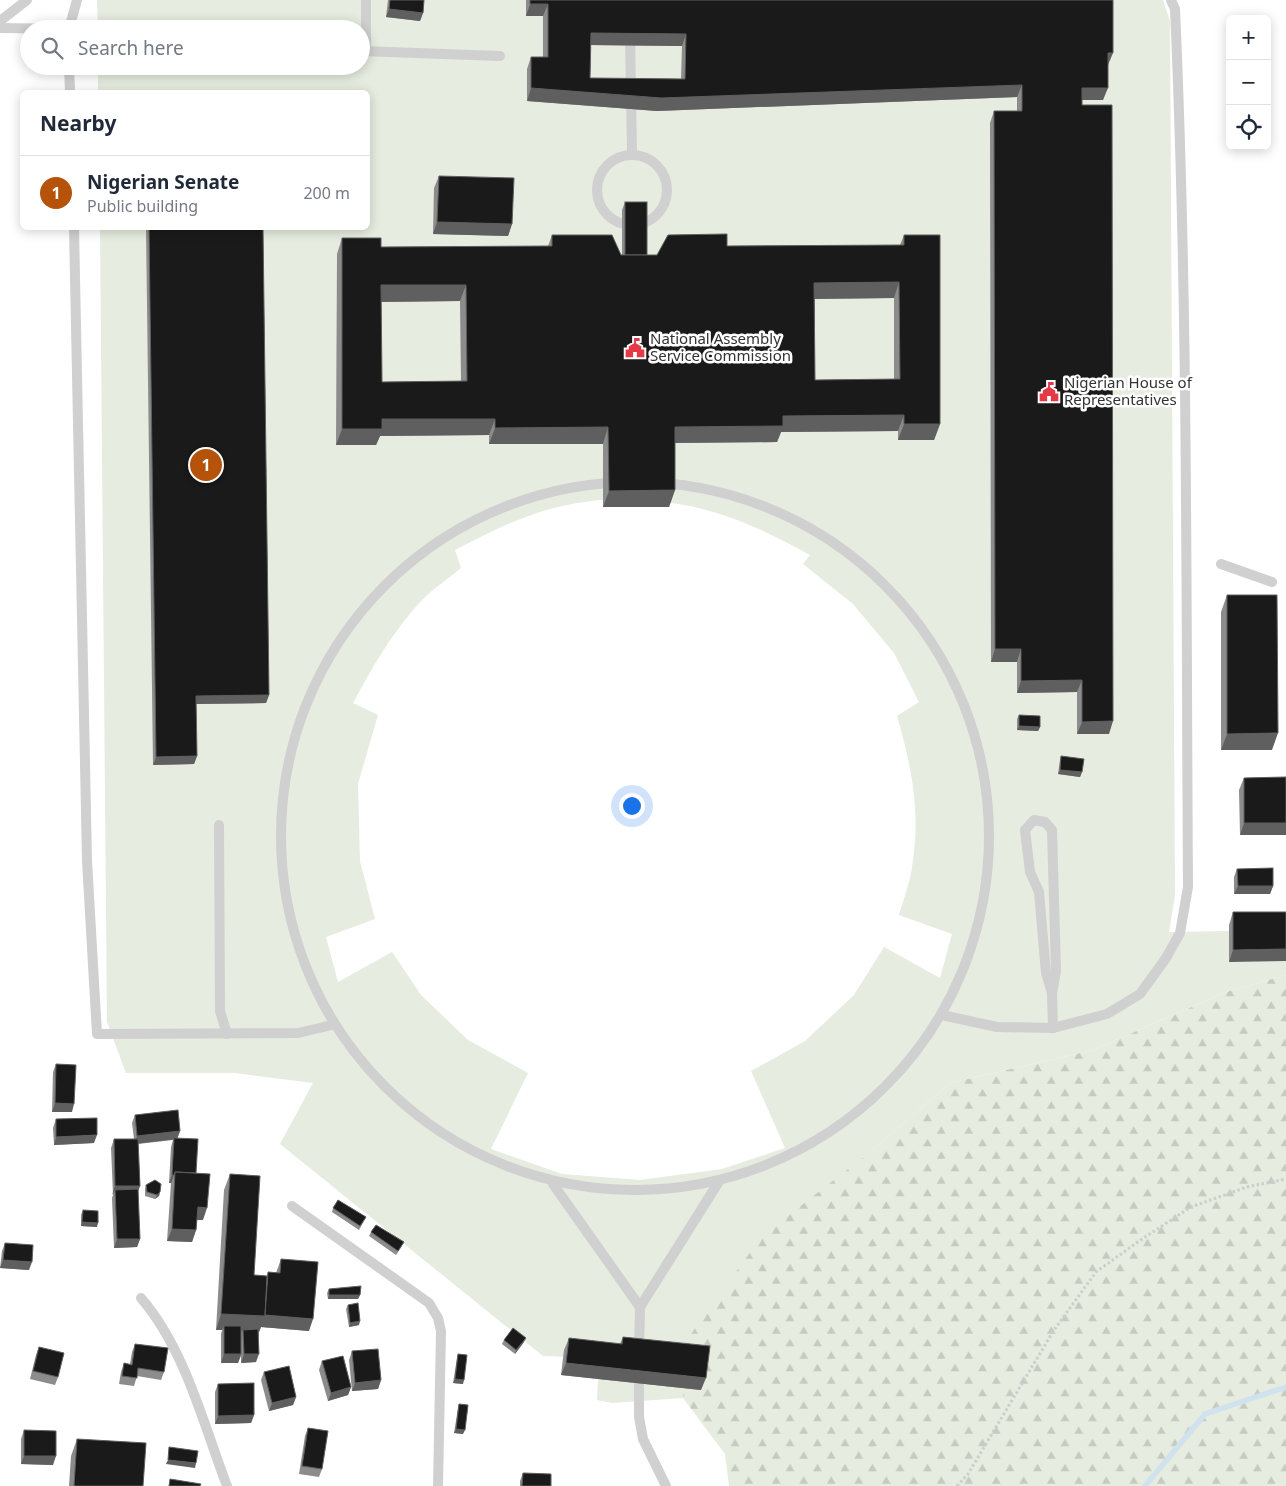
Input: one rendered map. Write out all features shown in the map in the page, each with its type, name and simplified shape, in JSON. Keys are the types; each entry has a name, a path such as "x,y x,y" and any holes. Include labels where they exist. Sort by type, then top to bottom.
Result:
{"lane":[{"path":"0,22 27,0"},
{"path":"73,20 77,0"},
{"path":"365,20 366,0"},
{"path":"942,1015 997,1027 1053,1028 1107,1014 1140,994 1166,958 1180,933 1188,888 1181,139 1175,3"},
{"path":"630,19 632,154"},
{"path":"0,28 20,28"},
{"path":"370,51 500,56"},
{"path":"69,75 70,90"},
{"path":"632,154 648,158 660,169 667,190 660,211 652,219 641,224 629,226 617,223 607,216 600,206 596,189 601,171 609,162 620,156 632,154"},
{"path":"74,230 87,861 97,1034 298,1033 332,1025"},
{"path":"689,482 799,517 891,586 957,681 989,792 984,907 942,1015 884,1090 807,1148 718,1183 636,1193 552,1184 466,1151 390,1097 332,1025 288,918 281,803 311,691 374,594 465,523 574,484 689,482"},
{"path":"1221,564 1272,582"},
{"path":"1052,993 1046,973 1039,892 1030,872 1025,830 1034,820 1046,822 1052,830 1056,972 1052,993 1053,1028"},
{"path":"219,825 220,1011 227,1034"},
{"path":"666,1486 643,1439 639,1417 640,1307 718,1183"},
{"path":"552,1184 640,1307"},
{"path":"292,1206 429,1303 438,1318 442,1331 438,1486"},
{"path":"141,1298 159,1318 174,1343 226,1486"}],"path":[{"path":"957,1486 968,1474 1054,1330 1096,1272 1191,1207 1247,1187 1286,1179"}],"green space":[{"path":"97,0 1163,0 1170,22 1175,895 1169,932 1286,930 1286,975 1226,992 1093,1050 950,1083 870,1152 683,1345 683,1398 612,1403 597,1400 599,1358 543,1356 280,1144 313,1083 235,1073 126,1073 107,1022 100,230 370,230 370,90 98,90 98,75 370,75 370,20 98,20","holes":["613,499 654,501 695,507 729,517 778,538 810,555 803,564 853,604 894,653 919,702 897,716 911,772 916,828 911,873 899,915 952,934 940,978 884,947 854,995 805,1041 751,1071 785,1148 722,1169 640,1180 562,1174 491,1149 528,1073 468,1040 421,995 392,952 338,982 326,937 375,919 360,861 358,784 378,715 353,703 376,662 412,612 431,591 461,568 455,550 512,522 549,509 590,501"]},
{"path":"1286,975 1286,1486 729,1486 725,1454 683,1398 683,1345 762,1236 870,1152 950,1083 1093,1050 1226,992"}],"building":[{"path":"390,0 424,0 423,13 389,9"},
{"name":"Nigerian House of Representatives","path":"530,0 1113,0 1113,53 1108,53 1108,88 1082,88 1082,105 1112,105 1113,721 1082,722 1082,680 1021,681 1021,649 995,649 994,111 1022,111 1022,85 661,98 531,88 531,57 548,57 548,4 530,4","holes":["591,33 686,34 685,79 590,78"]},
{"path":"439,176 514,178 512,224 437,222"},
{"path":"625,202 647,202 647,255 625,255"},
{"path":"149,230 263,230 269,695 196,696 197,756 156,757"},
{"name":"National Assembly Service Commission","path":"727,234 727,246 904,245 904,235 940,235 940,424 904,424 904,415 783,416 783,426 675,427 675,490 609,491 608,427 495,428 495,419 382,419 382,429 342,429 342,238 381,238 381,247 552,246 552,235 612,235 621,255 657,255 668,235","holes":["899,282 900,379 815,380 814,283","381,285 466,285 467,381 382,382"]},
{"path":"1227,595 1277,595 1278,733 1227,734"},
{"path":"1019,715 1040,716 1040,727 1019,726"},
{"path":"1061,756 1084,759 1082,772 1060,770"},
{"path":"1286,777 1286,823 1244,823 1244,778"},
{"path":"1273,868 1273,886 1238,886 1237,869"},
{"path":"1233,912 1286,912 1286,949 1233,950"},
{"path":"56,1064 76,1065 74,1104 55,1103"},
{"path":"178,1110 180,1131 137,1136 135,1115"},
{"path":"97,1118 97,1135 56,1137 56,1119"},
{"path":"174,1138 198,1139 196,1173 175,1172 172,1175"},
{"path":"114,1139 138,1139 140,1186 115,1186"},
{"path":"175,1172 210,1174 207,1208 198,1207 196,1230 172,1229"},
{"path":"230,1174 260,1176 254,1275 267,1276 265,1316 221,1314"},
{"path":"155,1180 161,1184 160,1192 157,1195 147,1192 146,1185"},
{"path":"138,1189 140,1239 117,1239 115,1190"},
{"path":"338,1200 366,1217 360,1226 333,1208"},
{"path":"83,1210 98,1211 98,1223 82,1222"},
{"path":"376,1225 404,1242 398,1251 371,1232"},
{"path":"5,1243 33,1245 32,1262 3,1260"},
{"path":"281,1259 318,1262 313,1319 265,1315 268,1272 280,1273"},
{"path":"361,1286 360,1295 329,1295 329,1289"},
{"path":"358,1303 360,1321 350,1323 348,1305"},
{"path":"224,1326 241,1326 241,1354 224,1354"},
{"path":"513,1328 526,1338 516,1350 504,1340"},
{"path":"258,1329 259,1354 244,1354 243,1330"},
{"path":"623,1337 710,1346 706,1378 566,1363 569,1338 622,1344"},
{"path":"135,1344 168,1348 164,1372 138,1368 137,1378 122,1376 124,1363 132,1365"},
{"path":"39,1347 64,1353 58,1377 33,1371"},
{"path":"378,1349 381,1380 355,1383 352,1351"},
{"path":"458,1354 467,1355 464,1380 455,1379"},
{"path":"343,1356 351,1387 331,1393 322,1361"},
{"path":"289,1366 296,1397 272,1403 264,1372"},
{"path":"254,1383 254,1415 218,1416 218,1384"},
{"path":"459,1404 468,1405 465,1430 456,1429"},
{"path":"308,1428 328,1431 322,1469 302,1466"},
{"path":"24,1430 56,1431 56,1456 24,1456"},
{"path":"77,1439 146,1443 143,1486 74,1486"},
{"path":"169,1447 198,1451 196,1463 168,1460"},
{"path":"523,1473 551,1474 551,1486 522,1486"},
{"path":"170,1479 201,1484 200,1486 169,1486"}],"waterway":[{"path":"1145,1486 1205,1414 1286,1387"}],"place":[{"name":"National Assembly Service Commission","path":"635,348"},
{"name":"Nigerian House of Representatives","path":"1049,392"},
{"name":"Nigerian Senate","path":"206,465"}]}
